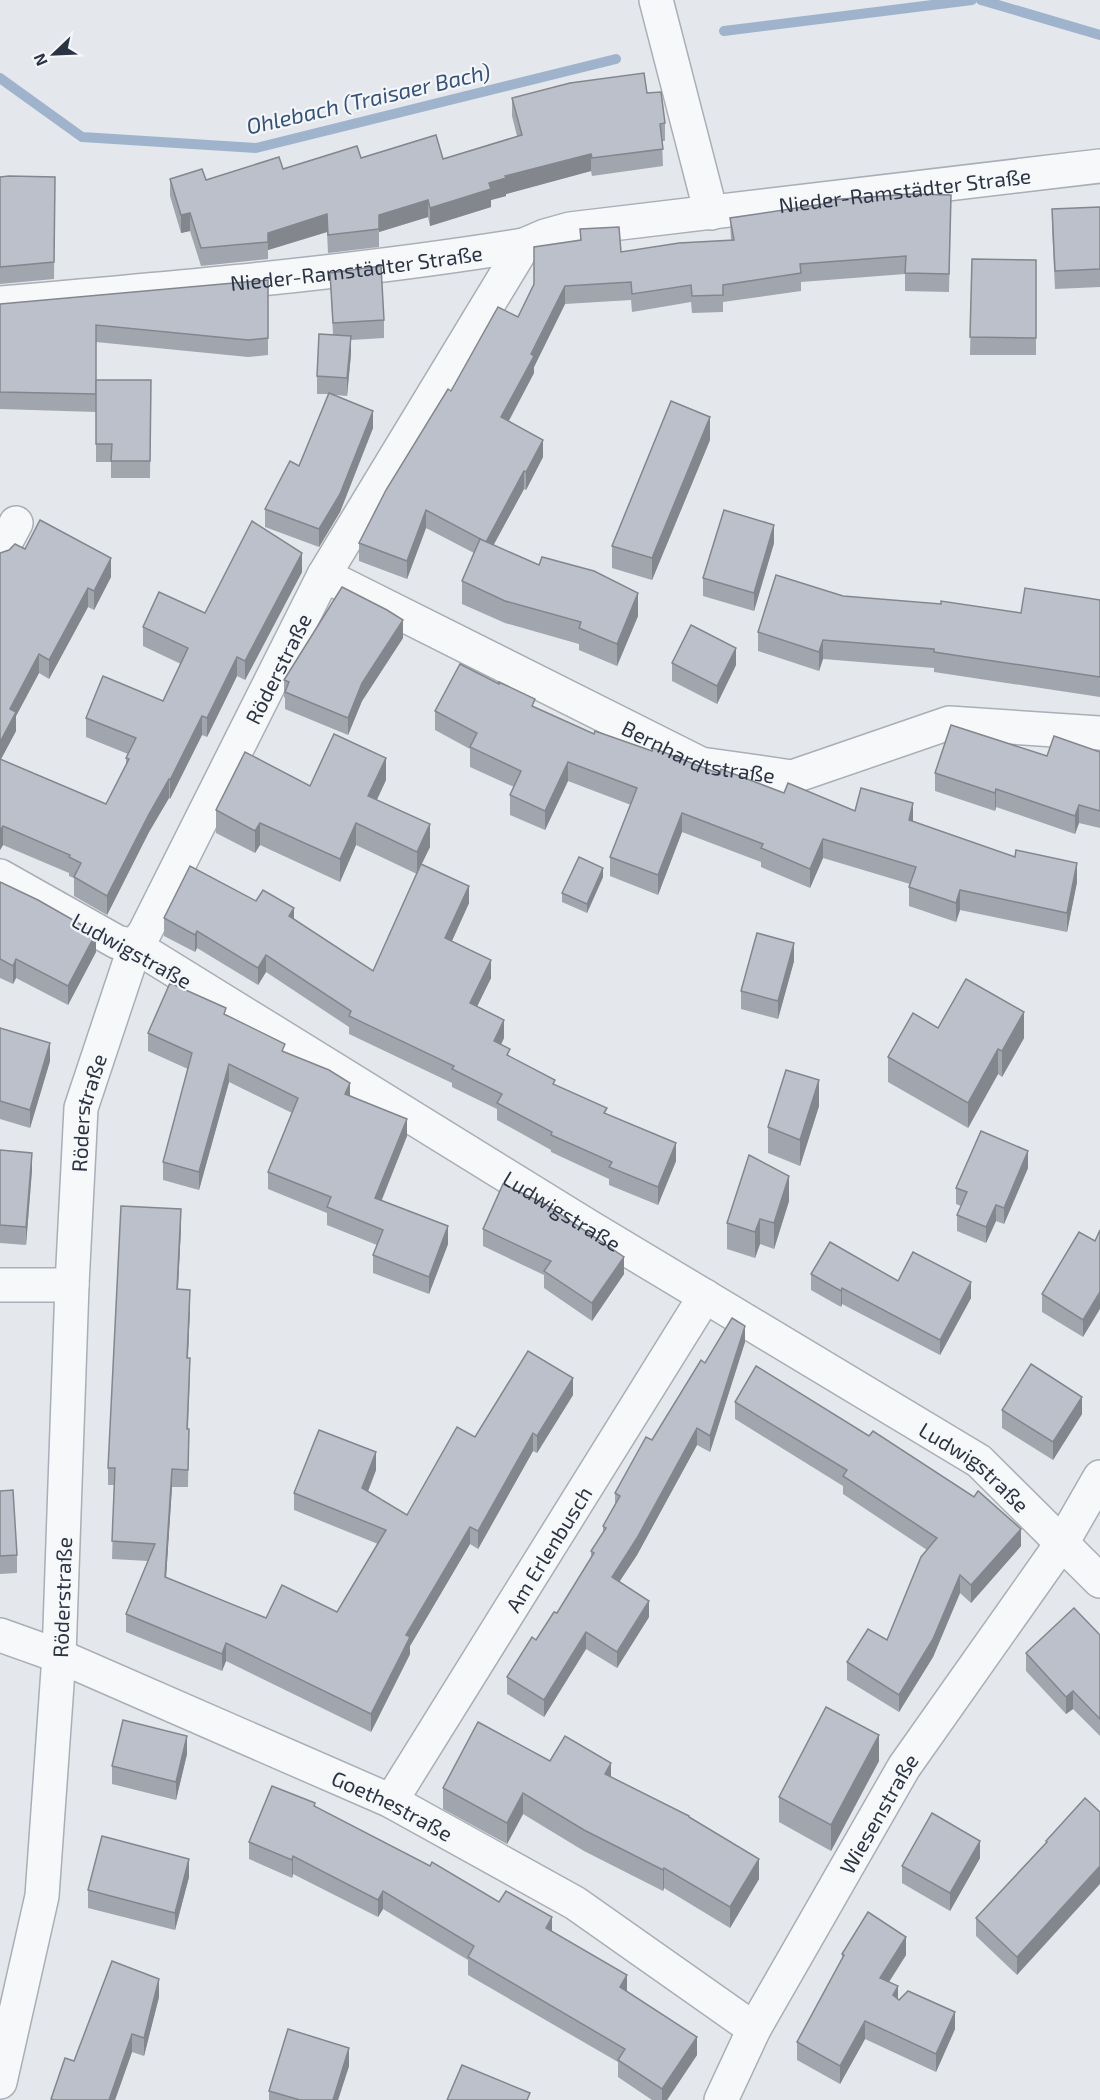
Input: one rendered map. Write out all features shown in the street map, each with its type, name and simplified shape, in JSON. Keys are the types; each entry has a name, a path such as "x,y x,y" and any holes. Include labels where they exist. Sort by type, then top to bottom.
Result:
{"street":[{"path":"656,0 711,213"},
{"name":"Nieder-Ramstädter Straße","path":"0,303 186,287 418,262 524,245 570,229 1100,166"},
{"name":"Röderstraße","path":"0,2082 42,1896 59,1656 72,1285 81,1108 135,946 145,932 324,575 524,245"},
{"path":"0,553 16,523"},
{"name":"Bernhardtstraße","path":"324,575 700,764 792,777 949,723 1100,733"},
{"name":"Ludwigstraße","path":"0,876 117,942 135,946 588,1226 980,1461 1100,1581"},
{"path":"0,1285 72,1285"},
{"name":"Am Erlenbusch","path":"391,1801 705,1296"},
{"name":"Wiesenstraße","path":"721,2100 754,2029 904,1767 1062,1543 1100,1478"},
{"name":"Goethestraße","path":"0,1635 59,1656 391,1801 575,1903 754,2029"}],"building":[{"path":"644,73 647,93 661,92 665,123 660,124 663,149 592,158 591,154 505,176 506,178 489,183 491,189 430,208 428,200 379,215 379,229 328,235 327,214 268,233 268,242 201,248 190,213 181,215 170,179 202,169 206,180 279,157 283,169 357,146 361,158 436,135 443,159 522,135 512,98 570,83"},
{"path":"0,177 55,177 54,262 0,267"},
{"path":"910,194 951,195 949,274 905,273 906,256 800,264 801,273 723,285 723,295 692,296 691,285 632,294 631,282 565,286 531,354 534,356 501,417 543,440 486,542 426,510 407,561 359,543 386,490 448,389 451,391 498,307 518,317 534,284 534,247 581,240 580,229 619,227 621,252 679,243 734,240 730,218 830,203 829,200"},
{"path":"1100,207 1100,269 1055,271 1052,209"},
{"path":"972,259 1036,260 1036,338 970,337"},
{"path":"381,266 384,320 333,323 330,273"},
{"path":"268,280 268,338 248,340 96,325 96,394 0,392 0,304"},
{"path":"319,334 351,336 347,378 317,376"},
{"path":"96,380 151,380 150,461 111,461 112,444 96,444"},
{"path":"329,393 373,411 340,494 319,529 265,509 290,461 299,466"},
{"path":"671,401 710,417 652,558 612,546"},
{"path":"724,510 774,525 754,593 703,578"},
{"path":"40,520 111,558 94,591 88,588 49,660 39,654 10,709 16,712 0,742 0,553 9,550 15,544 25,549"},
{"path":"252,521 302,553 245,661 237,657 207,718 202,716 107,896 74,877 81,863 69,857 70,855 3,826 0,831 0,759 106,804 129,759 126,758 136,738 86,718 103,676 163,701 188,648 143,627 159,592 205,613"},
{"path":"480,539 539,565 542,557 594,571 638,593 617,644 579,628 581,622 505,601 462,581"},
{"path":"776,575 843,596 941,604 941,601 1021,613 1025,588 1100,600 1100,677 934,652 934,649 823,640 819,652 758,632"},
{"path":"342,587 403,620 362,683 348,718 285,692 289,682 284,680"},
{"path":"691,625 736,648 717,686 672,663"},
{"path":"460,664 535,699 532,706 594,734 595,731 652,751 653,748 720,774 721,769 784,793 788,783 855,811 861,788 913,803 909,820 1015,857 1016,850 1077,863 1067,913 960,890 956,903 909,887 916,867 823,839 810,869 761,848 763,844 682,813 658,875 610,857 637,788 568,762 545,811 510,795 521,771 470,747 477,733 435,711"},
{"path":"951,725 1047,756 1054,736 1100,752 1100,811 1079,805 1075,816 996,789 995,793 935,773"},
{"path":"334,734 386,758 368,796 430,824 417,852 356,823 340,859 260,823 255,831 216,810 245,752 310,786"},
{"path":"579,857 603,868 587,904 562,893"},
{"path":"421,864 469,886 445,938 491,960 470,1003 504,1020 494,1041 510,1049 507,1055 555,1080 553,1084 607,1108 604,1113 676,1143 658,1187 609,1167 612,1162 551,1135 552,1132 497,1103 502,1094 452,1069 454,1066 349,1016 351,1011 266,955 258,968 197,931 195,935 164,918 190,866 256,901 263,890 294,908 289,916 373,971"},
{"path":"0,882 38,900 96,933 68,986 16,959 13,966 0,959"},
{"path":"757,933 794,943 778,1001 741,991"},
{"path":"966,979 1024,1012 1002,1051 998,1049 968,1103 888,1057 913,1013 938,1028"},
{"path":"170,983 226,1008 224,1014 285,1044 282,1051 329,1070 350,1083 345,1094 407,1119 375,1198 448,1226 429,1277 373,1255 383,1230 327,1207 331,1197 268,1172 298,1098 229,1064 199,1172 163,1162 192,1053 148,1033"},
{"path":"0,1028 50,1043 30,1110 0,1101"},
{"path":"786,1070 819,1080 800,1140 768,1127"},
{"path":"981,1131 1028,1151 1004,1208 996,1205 986,1227 957,1215 967,1192 956,1188"},
{"path":"0,1150 32,1153 26,1227 0,1225"},
{"path":"749,1155 789,1176 774,1223 760,1219 755,1232 727,1223"},
{"path":"503,1184 545,1204 624,1257 592,1303 544,1271 551,1261 483,1229"},
{"path":"121,1206 181,1209 177,1289 190,1290 187,1358 190,1358 188,1470 172,1469 165,1577 266,1618 282,1585 337,1612 386,1530 294,1493 319,1430 376,1452 362,1488 407,1515 457,1427 475,1437 528,1351 573,1378 537,1436 533,1433 478,1531 470,1527 406,1635 410,1637 371,1714 226,1643 222,1654 126,1614 155,1544 112,1541 115,1468 108,1468"},
{"path":"1100,1230 1100,1292 1083,1320 1042,1294 1079,1232 1095,1241"},
{"path":"830,1242 898,1281 913,1252 971,1282 940,1340 811,1274"},
{"path":"732,1318 745,1326 710,1436 697,1428 637,1538 612,1577 649,1601 617,1652 586,1632 544,1700 507,1677 532,1637 536,1640 554,1612 557,1613 594,1553 591,1551 606,1528 603,1526 620,1496 615,1493 646,1437 652,1440 701,1360 705,1363"},
{"path":"1031,1364 1082,1397 1053,1442 1002,1410"},
{"path":"756,1366 869,1436 873,1431 974,1497 978,1491 1021,1529 971,1585 960,1575 933,1639 899,1695 847,1662 868,1629 887,1640 921,1557 937,1538 843,1476 847,1470 735,1402"},
{"path":"13,1490 17,1555 0,1556 0,1491"},
{"path":"1074,1608 1100,1635 1100,1719 1073,1691 1066,1697 1026,1653"},
{"path":"826,1707 879,1735 831,1825 779,1797"},
{"path":"123,1720 187,1736 176,1782 112,1766"},
{"path":"478,1722 550,1761 565,1736 611,1763 605,1774 689,1816 759,1859 730,1907 664,1868 663,1870 584,1830 523,1793 507,1823 443,1788"},
{"path":"272,1786 315,1803 314,1806 430,1866 432,1862 499,1902 506,1891 552,1917 546,1928 627,1975 620,1987 697,2037 662,2089 618,2060 625,2049 468,1957 474,1946 383,1891 378,1900 293,1856 292,1860 249,1842"},
{"path":"1085,1798 1100,1812 1100,1866 1017,1957 976,1918"},
{"path":"932,1813 980,1841 950,1893 902,1866"},
{"path":"102,1836 189,1859 175,1913 88,1890"},
{"path":"868,1912 906,1937 880,1978 898,1986 893,1995 899,2000 908,1991 955,2012 936,2054 865,2021 840,2066 797,2042 844,1955 842,1954"},
{"path":"112,1961 159,1979 144,2038 132,2034 109,2100 51,2099 65,2058 74,2061"},
{"path":"288,2029 349,2048 333,2100 300,2100 269,2091"},
{"path":"462,2065 530,2093 527,2100 447,2100"}],"waterway":[{"name":"Ohlebach (Traisaer Bach)","path":"724,31 972,0"},
{"name":"Ohlebach (Traisaer Bach)","path":"981,0 1100,35"},
{"name":"Ohlebach (Traisaer Bach)","path":"0,78 82,137 256,148 616,59"}]}
